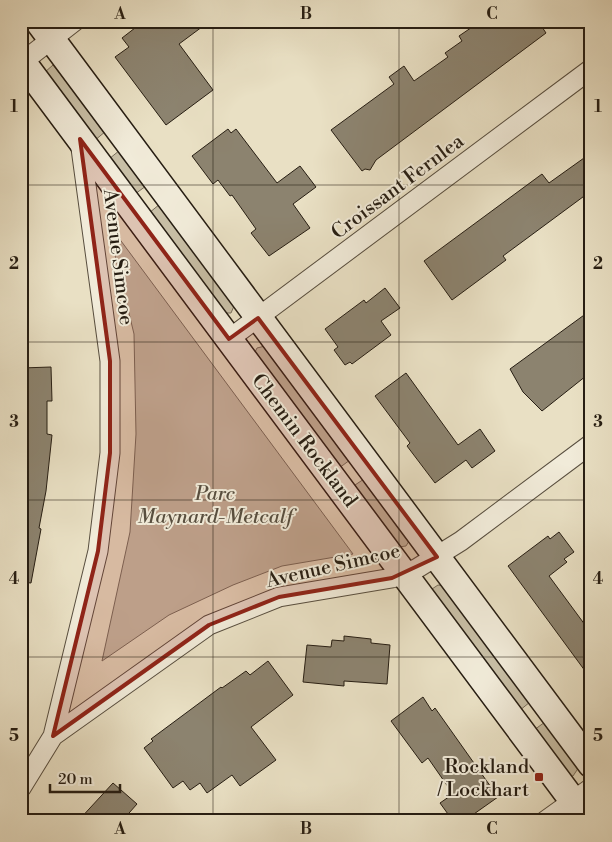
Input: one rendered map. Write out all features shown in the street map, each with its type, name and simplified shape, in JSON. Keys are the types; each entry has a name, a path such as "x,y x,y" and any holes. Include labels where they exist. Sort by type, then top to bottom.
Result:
{"street":[{"path":"22,62 44,31 75,21"},
{"name":"Chemin Rockland","path":"44,31 591,764"},
{"name":"Chemin Rockland","path":"22,62 405,574 584,803"},
{"name":"Croissant Fernlea","path":"229,339 591,68"},
{"name":"Avenue Simcoe","path":"21,788 53,736 98,551 110,453 110,361 80,139"},
{"name":"Avenue Simcoe","path":"53,736 210,625 279,597 383,580 405,574 437,557 591,444"},
{"path":"545,821 584,803"}],"highlighted area":[{"path":"80,139 229,339 258,318 437,557 392,578 279,597 209,625 53,736 98,551 110,453 110,361"}],"green space":[{"path":"53,65 106,131 94,141 45,72"},
{"path":"120,150 146,186 135,194 109,159"},
{"path":"160,204 234,306 231,313 225,313 149,213"},
{"name":"Parc Maynard-Metcalf","path":"107,222 353,554 282,566 233,585 169,615 102,661 130,532 136,434 134,334"},
{"path":"265,346 350,460 339,468 254,354 257,348"},
{"path":"364,479 409,541 406,546 399,547 352,487"},
{"path":"438,585 444,586 530,702 519,711 432,592 432,589"},
{"path":"545,722 579,767 573,776 569,776 534,730"}],"building":[{"path":"144,21 210,21 179,44 213,90 166,125 115,57 129,47 122,38"},
{"path":"481,21 538,21 546,33 376,160 370,170 365,169 362,171 331,130 394,84 389,77 404,66 414,81 448,57 445,53 462,41 459,36"},
{"path":"228,129 231,133 236,129 277,183 300,166 316,187 293,204 310,228 269,256 251,233 256,229 232,195 230,196 218,180 213,184 192,156"},
{"path":"591,153 591,191 503,256 506,260 452,300 424,261 542,174 549,183"},
{"path":"385,288 400,308 381,321 391,335 352,364 350,362 345,365 334,350 338,347 325,329 364,300 366,303"},
{"path":"591,310 591,372 542,411 523,392 510,369"},
{"path":"51,367 52,401 47,401 47,434 52,435 46,491 39,528 41,529 31,583 21,582 21,368"},
{"path":"406,373 458,445 480,429 495,451 472,468 466,460 435,483 407,446 410,443 375,396"},
{"path":"559,532 574,552 564,559 567,562 549,576 591,633 591,679 508,566 548,536 550,539"},
{"path":"344,636 371,639 371,643 390,645 387,684 344,681 344,686 303,682 307,645 331,647 332,640 344,641"},
{"path":"268,661 293,695 251,727 276,760 240,786 232,775 207,793 200,783 190,790 183,781 173,788 144,748 153,741 151,739 221,687 246,671 250,675"},
{"path":"423,697 432,711 435,708 498,797 464,821 453,821 440,803 453,794 428,758 422,763 391,721"},
{"path":"113,783 137,804 122,821 78,821"}],"place":[{"name":"Rockland / Lockhart","path":"539,777"}]}
